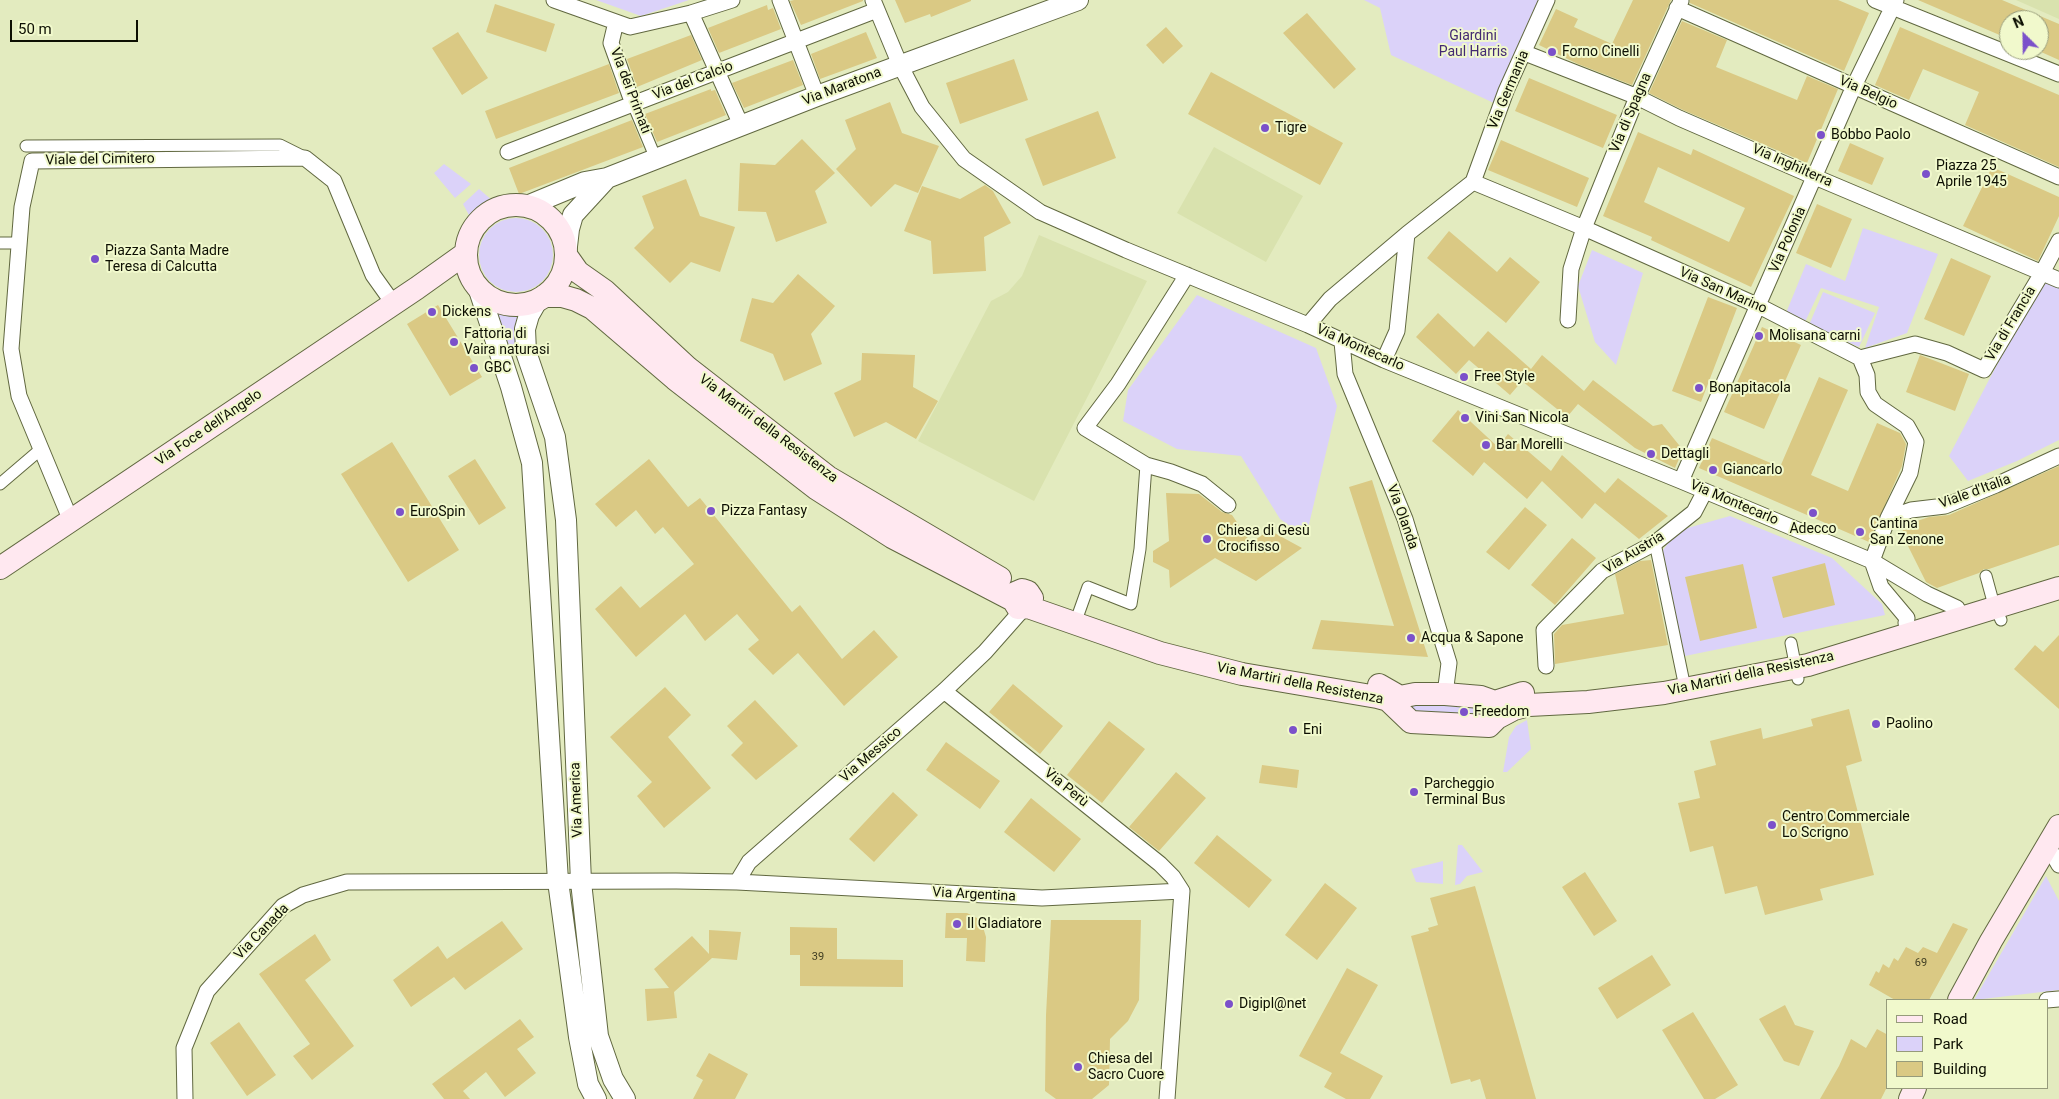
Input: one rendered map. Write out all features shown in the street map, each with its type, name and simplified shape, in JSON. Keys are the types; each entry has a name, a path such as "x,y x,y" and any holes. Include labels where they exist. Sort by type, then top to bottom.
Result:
{"main road":[{"path":"476,285 468,268 466,253 471,233 487,215 504,207 527,206"},
{"name":"Via Martiri della Resistenza","path":"527,206 545,214 558,227 563,236 566,255 564,270 557,284 541,298"},
{"name":"Via Foce dell'Angelo","path":"0,568 417,288 466,253"},
{"name":"Via Martiri della Resistenza","path":"566,255 578,272 605,292 688,368 828,477 1000,578 1022,601"},
{"name":"Via Foce dell'Angelo","path":"417,288 445,281 476,285"},
{"name":"Via Martiri della Resistenza","path":"476,285 487,296 504,304 522,305 541,298 562,296 592,308 675,379 817,489 892,537 1022,601 1161,647 1275,672 1380,685 1399,704 1411,722 1489,726 1496,710 1518,693 1640,687 1683,678 1795,661 1821,661 1996,609 2059,588"},
{"name":"Via Martiri della Resistenza","path":"1399,704 1415,694 1445,694 1481,697 1496,710 1664,693 1795,661 1957,608 1996,609 2059,575"},
{"path":"1960,999 2059,826"}],"street":[{"path":"554,0 630,27 691,13 732,0"},
{"path":"780,0 817,96"},
{"name":"Via Maratona","path":"527,206 585,182 608,178 900,64 1078,0"},
{"name":"Via Germania","path":"1473,182 1506,91 1525,54 1547,0"},
{"path":"1874,0 1894,3 2059,74"},
{"name":"Via Polonia","path":"1681,481 1854,86 1894,3"},
{"name":"Via Belgio","path":"1679,4 1854,86 2059,177"},
{"name":"Via di Spagna","path":"1584,228 1637,97 1679,4"},
{"name":"Via del Calcio","path":"508,152 796,41 875,5"},
{"name":"Via Montecarlo","path":"875,5 900,64 922,107 964,158 1040,212 1308,325 1384,360 1872,561 1927,594 1957,608"},
{"path":"691,13 741,125"},
{"name":"Via dei Primati","path":"616,22 611,43 633,104 656,158"},
{"name":"Via Inghilterra","path":"1525,54 1637,97 1679,118 1815,177 2059,280"},
{"path":"26,146 280,145 305,158 334,181 373,275 393,303"},
{"name":"Viale del Cimitero","path":"71,520 19,396 11,349 22,207 32,161 305,158"},
{"name":"Via Maratona","path":"566,255 569,229 573,215 608,178"},
{"path":"1308,325 1330,299 1407,234 1473,182"},
{"name":"Via San Marino","path":"1473,182 1584,228 1759,306 1860,358"},
{"path":"1568,320 1571,269 1584,228"},
{"path":"1384,360 1397,331 1407,234"},
{"path":"2042,273 2059,241"},
{"path":"0,243 19,243"},
{"name":"Via di Francia","path":"1860,358 1915,344 1947,353 1984,370 2042,273"},
{"path":"1187,275 1118,384 1085,428 1146,465 1202,484 1228,505"},
{"name":"Via America","path":"476,285 511,387 532,464 558,881 579,1038 588,1084 596,1099"},
{"name":"Via America","path":"541,298 529,315 524,329 526,352 555,437 566,520 581,882 598,1036 613,1079 625,1099"},
{"name":"Via Olanda","path":"1342,342 1345,374 1405,520 1446,654 1448,663 1445,694"},
{"path":"1860,358 1867,376 1868,392 1875,404 1907,426 1916,442 1910,473 1888,518 1872,561 1881,587 1906,618 1906,624"},
{"path":"0,484 41,449"},
{"name":"Viale d'Italia","path":"1888,518 1911,510 1945,506 2059,456"},
{"path":"1075,619 1088,588 1131,604 1140,549 1146,465"},
{"name":"Via Austria","path":"1546,666 1544,630 1602,571 1655,543 1694,512 1705,491"},
{"path":"534,497 562,494"},
{"name":"Via Martiri della Resistenza","path":"1655,543 1683,678"},
{"path":"1986,576 1996,609"},
{"name":"Via Messico","path":"737,882 749,862 944,691 985,652 1006,627 1022,601"},
{"name":"Via Perù","path":"944,691 1160,864 1173,877 1182,891"},
{"path":"2047,844 2059,865"},
{"name":"Via Argentina","path":"558,881 737,882 1042,898 1182,891"},
{"name":"Via Canada","path":"185,1099 184,1048 207,991 283,906 303,895 348,882 558,881"},
{"path":"1168,1099 1182,891"}],"shaded area":[{"path":"2016,0 2059,0 2059,19 2049,15 2049,10 2039,10"},
{"path":"1214,147 1303,196 1266,262 1177,213"},
{"path":"1039,235 1147,281 1034,501 918,441 991,301 1008,292 1022,276"}],"green space":[{"path":"596,0 689,0 641,16"},
{"name":"Giardini Paul Harris","path":"1364,0 1542,0 1496,104 1391,55 1380,8"},
{"path":"444,164 471,184 455,198 434,173"},
{"path":"479,189 493,201 481,207 470,217 463,204"},
{"path":"516,218 530,221 542,229 550,241 553,255 550,269 542,281 530,289 516,292 502,289 490,281 482,269 479,255 482,241 490,229 502,221"},
{"path":"1863,228 1938,254 1907,333 1865,348 1879,307 1821,288 1805,322 1786,313 1806,264 1845,281"},
{"path":"1592,250 1643,273 1616,365 1595,342 1578,286"},
{"path":"2042,279 2059,287 2059,440 2017,461 1968,481 1949,456"},
{"path":"1823,292 1875,313 1859,347 1809,325"},
{"path":"1197,295 1316,348 1337,406 1306,537 1280,519 1241,456 1177,449 1123,421 1128,390"},
{"path":"497,313 521,316 518,349 511,351"},
{"path":"1730,516 1832,558 1882,604 1885,615 1685,656 1661,553 1677,531"},
{"path":"1417,704 1484,707 1488,712 1486,717 1416,718 1411,707"},
{"path":"1527,720 1531,749 1507,772 1503,772 1509,737 1516,726"},
{"path":"1458,845 1462,845 1483,872 1467,876 1460,884 1455,885"},
{"path":"1443,861 1443,884 1416,882 1411,869"},
{"path":"2046,876 2059,901 2059,990 1975,999"}],"building":[{"path":"895,0 971,1 931,17 930,14 905,23"},
{"path":"1633,0 1671,0 1632,85 1578,64 1539,45 1556,9 1578,19 1574,27 1612,44"},
{"path":"1690,0 1838,0 1869,13 1844,71 1690,3"},
{"path":"1918,0 2002,0 2026,10 1999,10 1999,35"},
{"path":"790,1 863,1 801,25"},
{"path":"495,4 555,24 546,52 486,32"},
{"path":"767,5 768,10 773,8 781,29 719,53 708,28"},
{"path":"1307,13 1356,69 1334,89 1283,33"},
{"path":"2049,20 2059,24 2059,60 2049,56"},
{"path":"1682,21 1727,40 1716,67 1797,100 1807,76 1838,89 1807,163 1683,110 1649,93"},
{"path":"1166,27 1183,46 1163,64 1146,45"},
{"path":"1900,27 2059,95 2059,167 1965,125 1979,92 1923,69 1909,100 1875,85"},
{"path":"458,32 488,78 462,95 432,48"},
{"path":"866,32 877,58 820,79 811,54"},
{"path":"691,35 702,60 637,87 627,59"},
{"path":"1014,59 1028,100 960,124 946,83"},
{"path":"793,60 803,85 744,108 732,83"},
{"path":"609,64 619,93 496,139 485,111"},
{"name":"Tigre","path":"1211,72 1343,143 1320,185 1188,114"},
{"path":"1529,78 1617,115 1603,148 1515,111"},
{"path":"711,89 711,91 715,90 726,115 657,142 645,114"},
{"path":"890,102 902,133 939,146 918,193 895,184 871,207 836,169 856,149 845,120"},
{"path":"1098,111 1116,158 1043,186 1025,139"},
{"path":"632,120 643,147 519,194 509,168"},
{"path":"1638,132 1691,155 1693,149 1794,196 1751,287 1651,240 1652,237 1603,216","holes":["1658,167 1745,208 1729,242 1644,202"]},
{"path":"802,139 835,173 815,191 827,223 776,242 766,212 738,211 740,163 775,165"},
{"path":"1501,140 1589,178 1577,207 1488,170"},
{"path":"1850,143 1884,158 1872,185 1838,171"},
{"path":"1992,167 2059,197 2059,216 2038,261 1963,226"},
{"path":"686,179 700,216 735,227 720,272 691,262 670,283 634,248 654,228 642,196"},
{"path":"985,185 993,191 1011,223 984,237 986,271 933,274 931,241 904,231 922,186 960,199"},
{"path":"1817,204 1852,219 1831,268 1796,253"},
{"path":"1449,231 1497,272 1510,257 1540,282 1506,323 1427,258"},
{"path":"1951,258 1991,276 1964,336 1924,319"},
{"path":"798,274 835,306 811,334 822,364 784,381 773,354 740,341 752,298 773,303"},
{"path":"1708,297 1737,308 1701,402 1672,391"},
{"path":"438,305 482,377 450,396 407,324"},
{"path":"1438,313 1474,347 1488,331 1531,369 1542,355 1584,391 1593,380 1653,426 1662,424 1683,450 1675,468 1635,448 1578,404 1567,417 1522,381 1510,395 1469,360 1456,374 1416,337"},
{"path":"1762,327 1801,345 1764,429 1724,412"},
{"path":"862,353 915,355 913,387 938,401 916,439 886,422 854,437 834,393 861,380"},
{"path":"1920,355 1969,374 1955,411 1906,392"},
{"path":"1819,377 1848,390 1811,475 1848,491 1877,423 1900,433 1906,444 1902,466 1869,542 1699,468 1712,438 1780,467"},
{"path":"1458,410 1498,447 1508,434 1551,471 1562,455 1605,493 1618,478 1668,516 1639,539 1595,503 1582,519 1542,481 1527,499 1484,462 1473,476 1432,441"},
{"name":"EuroSpin","path":"392,442 459,550 408,582 341,474"},
{"path":"475,459 506,508 479,525 448,476"},
{"path":"649,459 688,507 700,498 792,612 800,605 842,659 874,630 898,657 844,706 798,653 773,675 748,649 759,640 737,614 705,641 685,614 636,657 595,609 621,586 640,608 694,564 663,527 655,534 636,510 616,527 595,504"},
{"path":"2059,466 2059,545 1989,569 1984,569 1979,573 1937,588 1926,582 1904,538 1902,526 1929,517 1949,515"},
{"path":"1372,480 1428,657 1312,649 1321,620 1394,626 1349,487"},
{"name":"Chiesa di Gesù Crocifisso","path":"1166,493 1199,494 1222,512 1232,515 1251,543 1269,530 1302,548 1256,581 1215,558 1170,588 1169,570 1153,562 1153,551 1169,541"},
{"path":"1525,507 1547,525 1509,570 1486,552"},
{"path":"1572,538 1596,558 1555,605 1531,585"},
{"path":"1651,560 1668,645 1555,664 1554,634 1562,625 1624,614 1615,574 1640,561"},
{"path":"1825,563 1835,605 1783,618 1772,577"},
{"path":"1743,564 1757,628 1700,641 1685,577"},
{"path":"2059,635 2059,709 2014,669 2035,645 2043,652"},
{"path":"1013,684 1063,726 1040,754 989,712"},
{"path":"665,687 691,715 668,737 711,788 664,828 637,796 652,782 610,737"},
{"path":"755,700 798,746 756,780 731,755 743,743 727,726"},
{"name":"Centro Commerciale Lo Scrigno","path":"1849,709 1862,761 1846,766 1874,875 1820,889 1823,900 1765,915 1757,886 1725,894 1713,846 1690,852 1678,803 1700,798 1694,771 1716,765 1710,741 1761,728 1763,739 1813,726 1811,719"},
{"path":"1109,721 1145,749 1102,803 1067,775"},
{"path":"946,742 1000,781 980,809 926,770"},
{"path":"1262,765 1299,770 1297,788 1259,783"},
{"path":"1176,772 1206,798 1159,851 1129,827"},
{"path":"893,792 918,815 874,862 849,839"},
{"path":"1031,798 1081,839 1054,872 1004,832"},
{"path":"1217,835 1272,880 1249,908 1194,863"},
{"path":"1585,872 1617,921 1594,936 1562,887"},
{"path":"1325,883 1357,908 1317,960 1285,935"},
{"path":"1475,886 1536,1099 1486,1099 1480,1079 1471,1082 1470,1079 1451,1084 1411,936 1429,931 1428,928 1438,925 1430,898"},
{"path":"946,913 967,913 977,918 983,927 986,937 985,962 966,961 967,938 945,938"},
{"path":"1051,920 1141,920 1139,1000 1128,1021 1110,1039 1109,1085 1092,1099 1056,1099 1045,1091 1046,1015"},
{"path":"502,921 523,949 465,990 454,977 411,1007 393,980 438,946 447,959"},
{"path":"1953,923 1968,929 1930,999 1893,999 1869,985 1876,971 1879,973 1883,964 1889,968 1894,958 1898,961 1906,947 1918,953 1923,947 1937,953"},
{"path":"790,927 837,928 837,959 903,960 903,987 800,986 800,955 790,955"},
{"path":"709,930 741,932 737,960 712,958 674,992 677,1018 647,1021 645,989 669,988 654,969 692,936 709,954"},
{"path":"315,934 331,960 305,980 354,1046 312,1080 293,1056 310,1044 259,974"},
{"path":"1652,955 1671,985 1617,1019 1598,988"},
{"path":"1347,968 1378,985 1340,1053 1383,1076 1370,1099 1346,1099 1324,1087 1332,1073 1299,1056"},
{"path":"1785,1005 1795,1025 1814,1031 1799,1066 1784,1061 1759,1019"},
{"path":"1693,1012 1738,1085 1715,1099 1704,1099 1662,1030"},
{"path":"520,1019 534,1037 517,1049 536,1073 505,1097 486,1072 463,1091 470,1099 444,1099 432,1084"},
{"path":"239,1022 276,1075 247,1096 210,1043"},
{"path":"1877,1029 1886,1034 1886,1089 1881,1099 1820,1099 1839,1066 1851,1039 1866,1048"},
{"path":"709,1053 748,1074 735,1099 693,1099 703,1080 696,1076"}],"place":[{"name":"Forno Cinelli","path":"1552,52"},
{"name":"Tigre","path":"1265,128"},
{"name":"Bobbo Paolo","path":"1821,135"},
{"name":"Piazza 25 Aprile 1945","path":"1926,174"},
{"name":"Piazza Santa Madre Teresa di Calcutta","path":"95,259"},
{"name":"Dickens","path":"432,312"},
{"name":"Molisana carni","path":"1759,336"},
{"name":"Fattoria di Vaira naturasi","path":"454,342"},
{"name":"GBC","path":"474,368"},
{"name":"Free Style","path":"1464,377"},
{"name":"Bonapitacola","path":"1699,388"},
{"name":"Vini San Nicola","path":"1465,418"},
{"name":"Bar Morelli","path":"1486,445"},
{"name":"Dettagli","path":"1651,454"},
{"name":"Giancarlo","path":"1713,470"},
{"name":"Pizza Fantasy","path":"711,511"},
{"name":"EuroSpin","path":"400,512"},
{"name":"Adecco","path":"1813,513"},
{"name":"Cantina San Zenone","path":"1860,532"},
{"name":"Chiesa di Gesù Crocifisso","path":"1207,539"},
{"name":"Acqua & Sapone","path":"1411,638"},
{"name":"Freedom","path":"1464,712"},
{"name":"Paolino","path":"1876,724"},
{"name":"Eni","path":"1293,730"},
{"name":"Parcheggio Terminal Bus","path":"1414,792"},
{"name":"Centro Commerciale Lo Scrigno","path":"1772,825"},
{"name":"Il Gladiatore","path":"957,924"},
{"name":"Digipl@net","path":"1229,1004"},
{"name":"Chiesa del Sacro Cuore","path":"1078,1067"}]}
